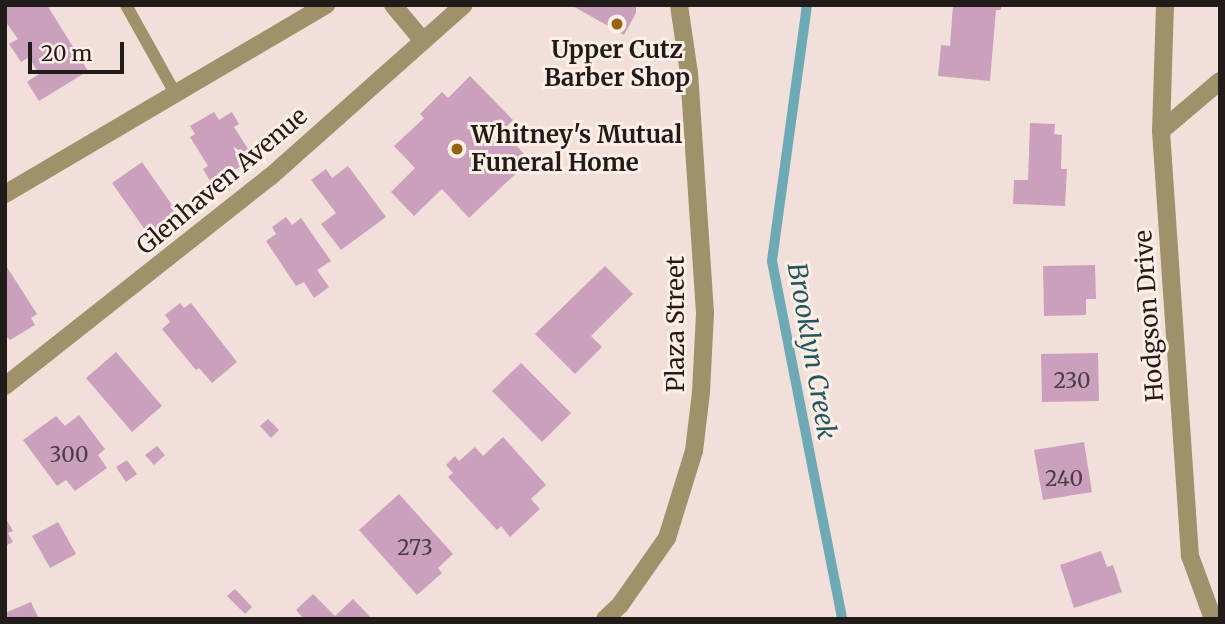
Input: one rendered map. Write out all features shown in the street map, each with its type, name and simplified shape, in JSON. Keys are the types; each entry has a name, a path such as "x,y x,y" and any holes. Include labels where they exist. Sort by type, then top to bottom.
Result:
{"street":[{"path":"5,194 326,5"},
{"path":"393,5 423,41"},
{"name":"Glenhaven Avenue","path":"5,386 270,177 464,5"},
{"name":"Plaza Street","path":"605,619 620,605 667,538 694,450 700,404 705,313 689,73 679,5"},
{"name":"Hodgson Drive","path":"1164,5 1161,131 1190,556 1213,619"},
{"path":"1161,131 1220,81"}],"lane":[{"path":"127,5 175,93"}],"building":[{"path":"5,5 47,5 88,71 39,101 27,82 39,74 29,57 21,62 9,44 18,39 5,21"},
{"name":"Upper Cutz Barber Shop","path":"571,5 636,5 636,13 624,35"},
{"path":"953,5 1001,5 1001,10 996,10 990,81 938,76 941,45 950,46"},
{"name":"Whitney's Mutual Funeral Home","path":"470,76 513,120 502,131 530,160 469,218 442,189 414,216 391,192 415,168 394,146 424,118 420,114 442,92 448,98"},
{"path":"214,112 219,120 232,112 239,124 234,127 254,158 212,184 203,169 208,166 190,137 195,134 190,126"},
{"path":"1030,123 1055,124 1054,134 1062,135 1061,169 1067,169 1065,206 1013,204 1014,180 1028,180"},
{"path":"142,162 184,222 163,237 159,231 150,237 112,183"},
{"path":"348,166 386,217 341,250 321,224 336,213 311,180 326,169 332,178"},
{"path":"286,217 292,225 301,218 331,261 317,270 329,287 314,298 304,282 296,286 266,241 276,234 272,227"},
{"path":"5,264 37,314 31,318 35,325 10,340 5,336"},
{"path":"1095,265 1096,299 1086,299 1086,315 1044,316 1043,266"},
{"path":"605,266 633,294 591,336 602,347 575,374 535,334"},
{"path":"180,303 184,308 191,303 237,362 212,383 199,368 196,370 162,329 170,322 165,315"},
{"path":"116,352 162,406 132,432 86,378"},
{"path":"1098,353 1099,401 1042,402 1041,354"},
{"path":"521,363 571,413 542,442 492,391"},
{"path":"79,415 105,449 98,455 107,468 75,491 66,480 57,486 23,440 56,416 65,426"},
{"path":"268,419 279,430 271,438 260,426"},
{"path":"503,437 546,485 531,499 540,509 510,537 501,526 497,530 448,477 453,473 446,465 455,456 459,461 475,447 483,456"},
{"path":"1084,442 1092,492 1043,500 1034,450"},
{"path":"157,446 165,455 154,465 145,455"},
{"path":"127,460 137,474 126,482 116,467"},
{"path":"399,494 453,554 438,568 442,573 417,595 359,530"},
{"path":"5,517 13,531 8,533 13,542 5,546"},
{"path":"58,522 76,554 50,568 32,536"},
{"path":"1101,551 1107,567 1113,565 1122,592 1074,608 1060,565"},
{"path":"235,589 252,607 245,614 227,596"},
{"path":"313,594 335,616 353,599 372,619 304,619 296,610"},
{"path":"31,602 39,619 5,619 5,613"}],"waterway":[{"name":"Brooklyn Creek","path":"807,5 772,261 842,619"}],"place":[{"name":"Upper Cutz Barber Shop","path":"617,24"},
{"name":"Whitney's Mutual Funeral Home","path":"457,149"}]}
